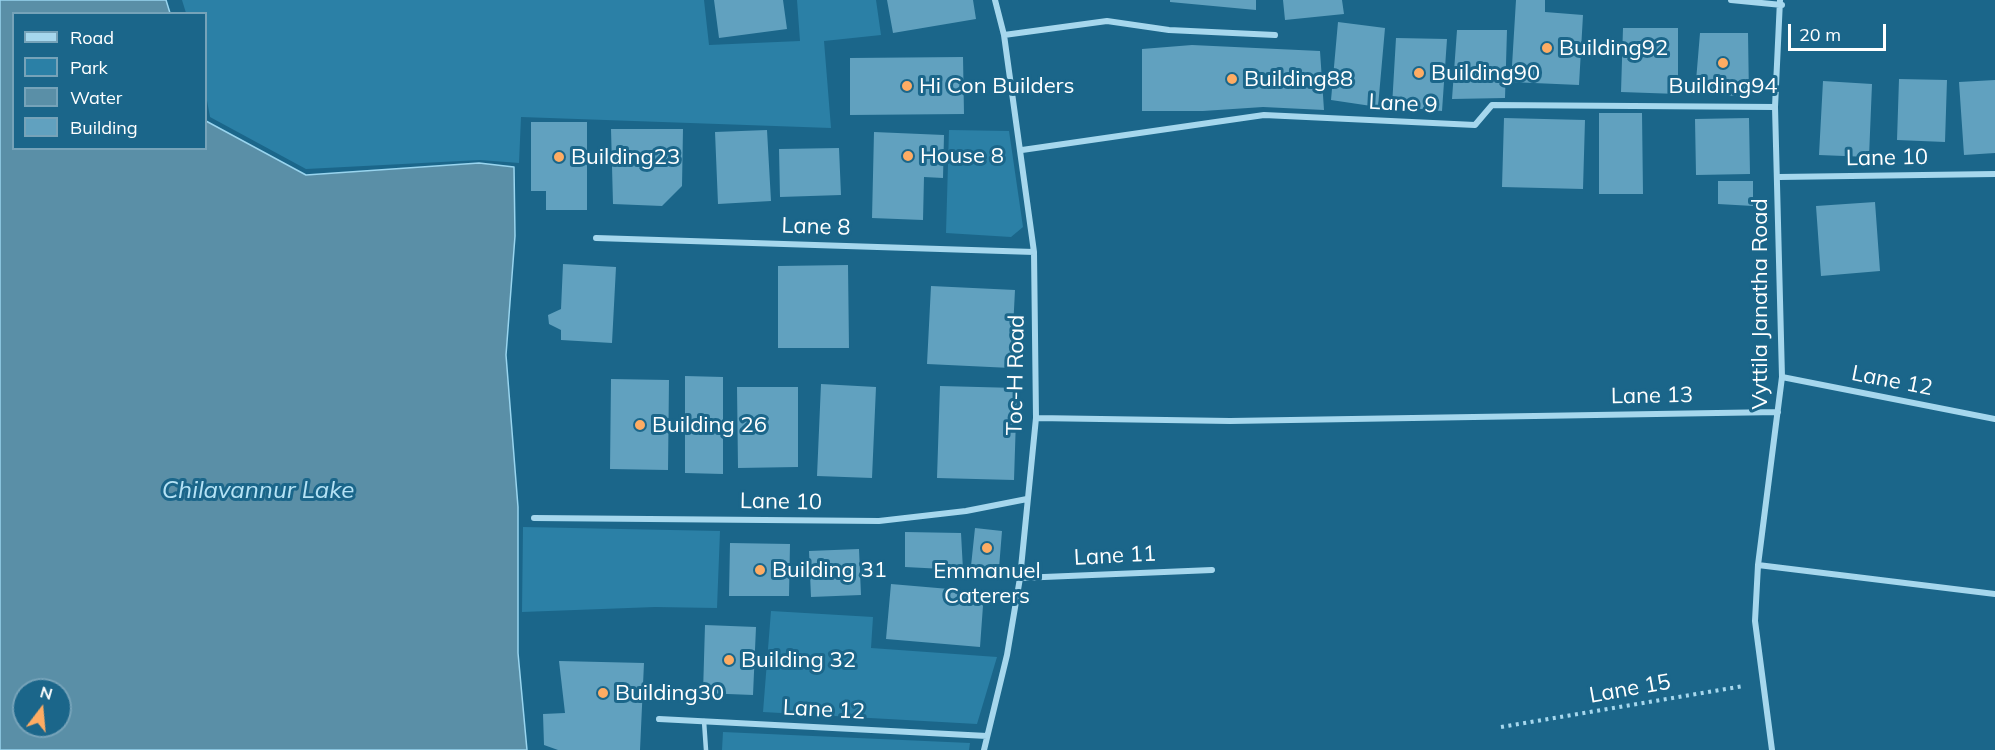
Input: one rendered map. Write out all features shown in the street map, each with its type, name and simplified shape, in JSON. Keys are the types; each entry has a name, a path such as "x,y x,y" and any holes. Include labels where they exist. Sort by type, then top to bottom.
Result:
{"street":[{"name":"Toc-H Road","path":"984,750 1007,655 1020,578 1036,418 1034,252 1022,150 1004,35 994,0"},
{"path":"1731,0 1781,3"},
{"name":"Vyttila Janatha Road","path":"1772,750 1765,683 1755,621 1758,565 1782,377 1779,177 1775,107 1781,3"},
{"path":"1004,35 1107,21 1169,30 1275,35"},
{"name":"Lane 9","path":"1022,150 1264,115 1475,125 1492,105 1775,107"},
{"name":"Lane 10","path":"1779,177 1995,174"},
{"name":"Lane 8","path":"596,238 1034,252"},
{"name":"Lane 12","path":"1782,377 1995,419"},
{"name":"Lane 13","path":"1036,418 1230,420 1778,412"},
{"name":"Lane 10","path":"534,518 879,521 966,511 1027,499"},
{"path":"1758,565 1995,594"},
{"name":"Lane 11","path":"1020,578 1212,570"},
{"name":"Lane 12","path":"659,719 987,736"}],"lane":[{"path":"704,721 706,750"}],"path":[{"name":"Lane 15","path":"1501,727 1765,683"}],"green space":[{"path":"182,0 704,0 709,45 800,41 797,0 876,0 881,35 824,41 831,128 521,117 519,163 480,160 306,169 210,117 207,100 207,12 186,12"},
{"path":"949,130 1009,131 1023,227 1011,237 946,233"},
{"path":"523,527 720,531 717,608 655,607 522,612"},
{"path":"771,611 873,617 871,648 997,657 977,724 763,712"},
{"path":"723,732 970,743 969,750 722,750"}],"water":[{"name":"Chilavannur Lake","path":"0,0 166,0 170,12 12,12 12,150 207,150 207,122 306,175 479,163 514,167 515,236 506,355 518,507 518,653 527,750 0,750"}],"building":[{"path":"714,0 783,0 787,29 719,38"},
{"path":"887,0 973,0 976,19 893,33"},
{"path":"1170,0 1256,0 1256,10 1170,2"},
{"path":"1283,0 1342,0 1344,14 1285,20"},
{"name":"Building92","path":"1516,0 1545,0 1545,12 1583,15 1579,85 1511,82"},
{"path":"1338,22 1385,28 1378,107 1331,100"},
{"path":"1623,28 1678,28 1678,94 1621,92"},
{"path":"1457,30 1507,30 1505,98 1452,99"},
{"name":"Building94","path":"1700,33 1748,33 1749,97 1695,93"},
{"name":"Building90","path":"1396,38 1447,39 1442,111 1392,106"},
{"name":"Building88","path":"1192,45 1320,51 1324,110 1263,107 1203,111 1142,111 1142,49"},
{"name":"Hi Con Builders","path":"963,57 964,114 850,115 850,58"},
{"path":"1899,79 1947,80 1945,142 1897,140"},
{"path":"1995,80 1995,153 1964,155 1959,82"},
{"path":"1823,81 1872,84 1869,157 1819,155"},
{"path":"1599,113 1642,113 1643,194 1599,194"},
{"path":"1504,118 1585,120 1583,189 1502,187"},
{"path":"1749,118 1750,174 1696,175 1695,119"},
{"name":"Building23","path":"531,122 587,122 587,210 546,210 546,191 531,191"},
{"path":"611,129 683,129 682,186 662,206 613,204"},
{"path":"767,130 771,201 718,204 715,132"},
{"name":"House 8","path":"874,132 944,135 943,178 924,177 923,220 872,218"},
{"path":"839,148 841,195 780,197 779,149"},
{"path":"1718,181 1753,181 1753,206 1718,204"},
{"path":"1875,202 1880,271 1821,276 1816,206"},
{"path":"563,264 616,267 612,343 561,340 561,330 549,324 548,315 561,309"},
{"path":"848,265 849,348 778,348 778,266"},
{"path":"931,286 1015,290 1011,368 927,364"},
{"path":"685,376 723,377 723,474 685,473"},
{"name":"Building 26","path":"611,379 669,380 668,470 610,469"},
{"path":"821,384 876,387 872,478 817,476"},
{"path":"940,386 1017,388 1014,480 937,478"},
{"path":"737,387 798,387 798,467 738,468"},
{"name":"Emmanuel Caterers","path":"975,528 1002,531 999,568 971,566"},
{"path":"905,532 961,533 963,570 905,567"},
{"name":"Building 31","path":"730,543 790,544 789,596 729,596"},
{"path":"859,549 861,595 811,597 809,551"},
{"path":"891,584 984,592 980,647 886,639"},
{"name":"Building 32","path":"705,625 756,627 753,695 703,693"},
{"name":"Building30","path":"559,661 644,663 640,750 558,750 544,745 543,714 565,713"}],"place":[{"name":"Building92","path":"1547,48"},
{"name":"Building94","path":"1723,63"},
{"name":"Building90","path":"1419,73"},
{"name":"Building88","path":"1232,79"},
{"name":"Hi Con Builders","path":"907,86"},
{"name":"House 8","path":"908,156"},
{"name":"Building23","path":"559,157"},
{"name":"Building 26","path":"640,425"},
{"name":"Emmanuel Caterers","path":"987,548"},
{"name":"Building 31","path":"760,570"},
{"name":"Building 32","path":"729,660"},
{"name":"Building30","path":"603,693"}]}
